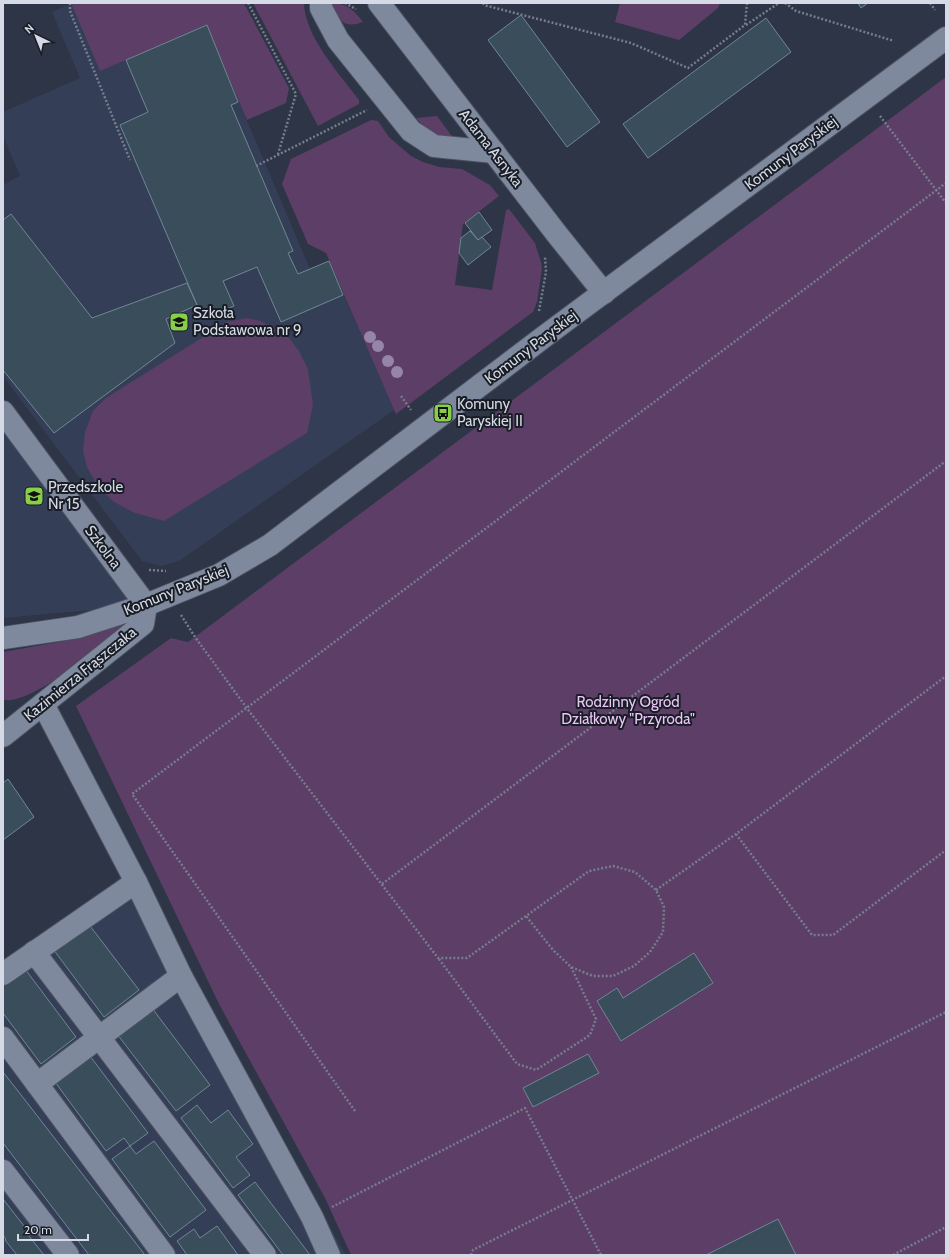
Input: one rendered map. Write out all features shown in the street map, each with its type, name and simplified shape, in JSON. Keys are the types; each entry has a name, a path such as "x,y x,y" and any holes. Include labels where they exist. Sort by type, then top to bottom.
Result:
{"street":[{"path":"322,3 321,8 338,40 411,130 434,146 494,152"},
{"name":"Adama Asnyka","path":"379,3 604,293"},
{"name":"Komuny Paryskiej","path":"3,638 78,627 146,605 219,575 270,545 545,336 946,38"},
{"name":"Szkolna","path":"3,412 146,605"},
{"name":"Kazimierza Frąszczaka","path":"3,736 143,624 146,605"},
{"path":"43,704 136,882 181,976 312,1217 329,1255"},
{"path":"3,974 136,882"},
{"path":"34,952 264,1255"},
{"path":"37,1084 98,1036 181,976"},
{"path":"3,1038 164,1255"},
{"path":"3,1171 68,1255"}],"path":[{"path":"70,3 70,11 130,160"},
{"path":"248,3 296,94 277,155"},
{"path":"483,3 484,5 631,42 688,68 745,25 779,3"},
{"path":"745,25 747,3"},
{"path":"785,3 796,11 894,41"},
{"path":"930,3 935,10"},
{"path":"256,166 370,108"},
{"path":"886,123 946,203"},
{"path":"355,1111 132,794 946,183"},
{"path":"538,313 546,272 545,255"},
{"path":"401,396 411,410 406,415"},
{"path":"382,884 946,461"},
{"path":"146,570 168,571"},
{"path":"195,637 246,707 382,884 517,1064 536,1070 590,1035 596,1019 571,967 553,950 526,916"},
{"path":"656,890 736,834 946,676"},
{"path":"736,834 812,935 833,935 946,850"},
{"path":"438,958 467,958 589,871 613,866 635,872 656,890 664,907 663,932 650,952 634,966 613,976 593,976 571,967"},
{"path":"471,1255 473,1250 946,1012"},
{"path":"329,1208 525,1108 601,1255"},
{"path":"893,1255 946,1228"}],"shaded area":[{"name":"Szkoła Podstawowa nr 9","path":"72,3 197,3 310,269 329,261 394,410 179,561 161,566 142,561 3,376 3,185 20,176 3,136 3,112 80,78 52,12"},
{"name":"Przedszkole Nr 15","path":"3,412 146,605 3,618"},
{"path":"126,873 346,1255 3,1255 3,974"}],"green space":[{"path":"71,3 244,3 289,88 286,103 247,120 206,25 100,71"},
{"path":"253,3 304,3 310,29 317,42 324,54 359,100 359,104 318,126"},
{"path":"331,3 341,4 350,8 363,22 351,25 342,22 336,15"},
{"path":"620,3 720,3 718,8 679,40 615,22"},
{"name":"Rodzinny Ogród Działkowy \"Przyroda\"","path":"946,77 946,1255 351,1255 325,1198 219,1004 76,706 171,638 188,642"},
{"path":"437,116 454,139 446,141 429,132 416,118"},
{"path":"371,120 378,121 389,137 411,156 439,167 462,169 490,185 499,196 463,224 455,285 492,290 506,210 509,209 535,243 542,269 537,302 533,312 396,414 326,253 308,244 282,184 291,159"},
{"path":"247,318 260,321 287,335 299,351 308,369 313,405 307,433 164,521 135,513 114,502 98,487 87,467 83,451 85,432 93,411 106,398 227,322"},
{"path":"124,623 126,627 124,630 47,685 31,694 16,699 3,700 3,652 64,641"}],"building":[{"path":"858,3 868,3 861,8"},
{"path":"521,15 600,122 567,147 488,40"},
{"path":"766,18 791,52 648,158 623,124"},
{"path":"207,25 238,102 231,105 293,251 288,253 298,274 329,261 343,295 281,322 257,267 223,281 234,306 203,319 120,125 148,112 126,60"},
{"path":"479,212 492,230 478,240 465,223"},
{"path":"11,214 92,318 187,283 197,305 166,319 175,343 54,433 3,370 3,220"},
{"path":"470,231 478,240 482,237 491,247 468,265 459,253 461,238"},
{"path":"8,779 34,817 3,840 3,783"},
{"path":"87,922 139,990 104,1017 53,949"},
{"path":"694,953 713,983 621,1041 597,1001 617,988 623,998"},
{"path":"25,969 76,1037 41,1064 3,1013 3,986"},
{"path":"152,1008 210,1085 176,1111 117,1034"},
{"path":"588,1054 599,1073 533,1107 523,1088"},
{"path":"90,1056 148,1133 130,1146 124,1138 106,1151 55,1082"},
{"path":"3,1072 145,1255 89,1255 3,1143"},
{"path":"197,1105 211,1123 228,1110 253,1144 236,1157 250,1175 233,1188 181,1118"},
{"path":"154,1141 206,1210 170,1237 112,1159 130,1146 136,1154"},
{"path":"255,1182 310,1255 283,1255 238,1195"},
{"path":"3,1199 31,1235 29,1236 44,1255 17,1255 5,1240 6,1239 3,1235"},
{"path":"778,1219 796,1255 706,1255"},
{"path":"217,1226 238,1255 187,1255 177,1241 194,1229 200,1238"}],"place":[{"name":"Szkoła Podstawowa nr 9","path":"179,322"},
{"name":"Komuny Paryskiej II","path":"443,413"},
{"name":"Przedszkole Nr 15","path":"34,496"}]}
